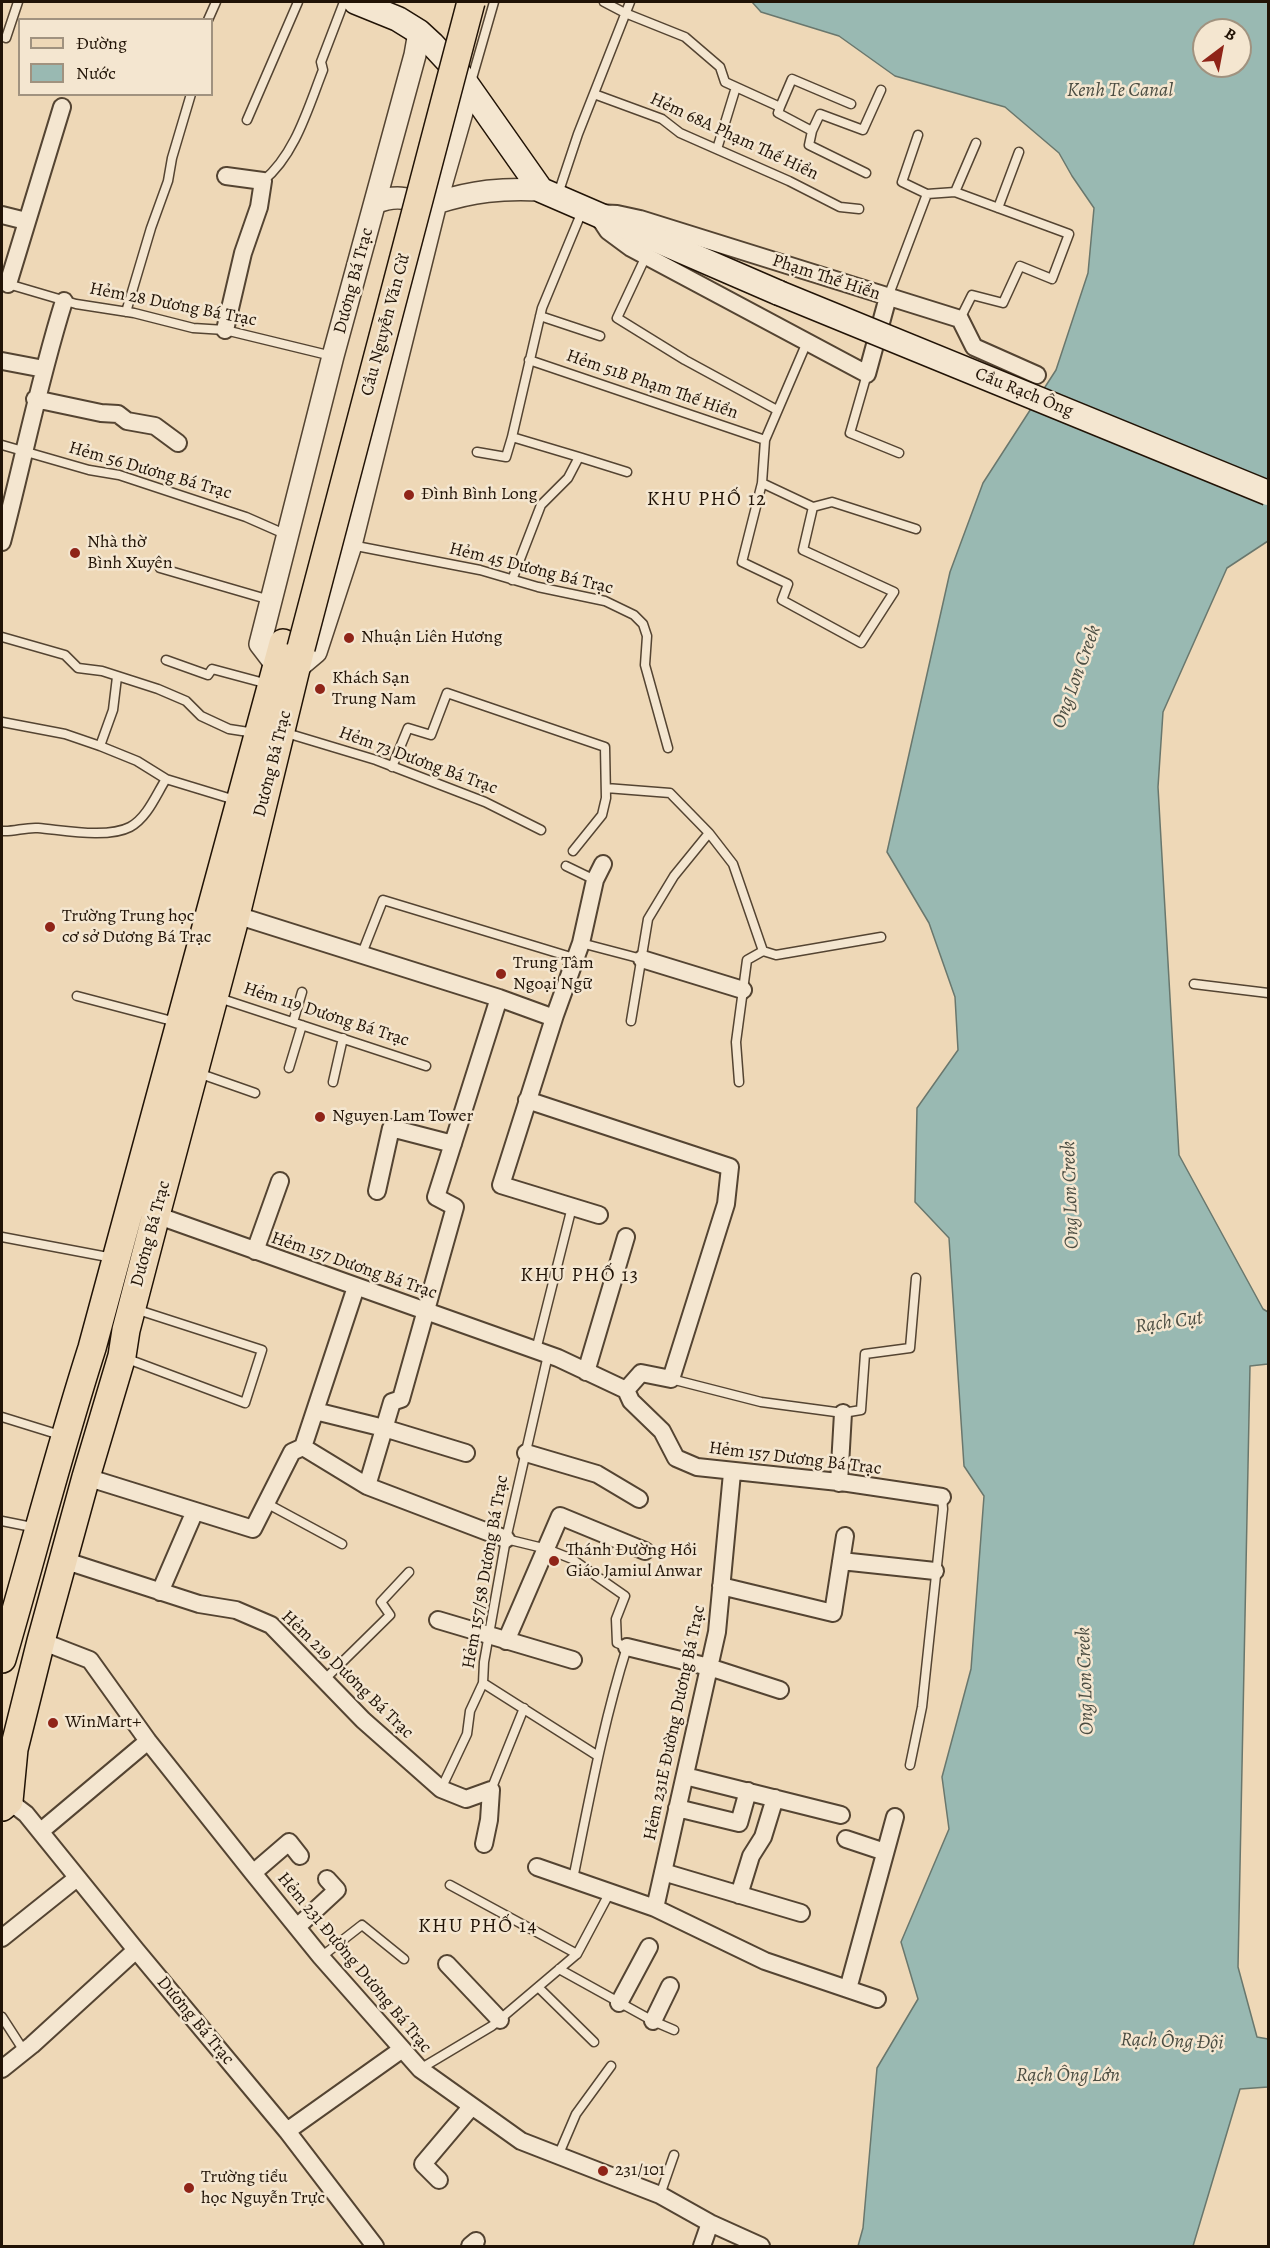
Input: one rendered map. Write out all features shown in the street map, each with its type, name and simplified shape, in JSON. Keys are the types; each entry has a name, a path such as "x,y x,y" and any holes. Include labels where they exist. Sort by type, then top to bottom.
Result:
{"main road":[{"name":"Cầu Nguyễn Văn Cừ","path":"286,662 451,2"},
{"name":"Cầu Nguyễn Văn Cừ","path":"286,662 471,2"},
{"path":"368,4 419,32 445,57 549,194"},
{"name":"Phạm Thế Hiển","path":"549,194 779,293"},
{"name":"Cầu Rạch Ông","path":"779,293 1269,493"},
{"name":"Dương Bá Trạc","path":"4,1801 14,1749 41,1641 122,1356 129,1319 156,1215 216,997 236,915 269,732 286,662"},
{"name":"Dương Bá Trạc","path":"2,1659 99,1320 239,802 269,732"},
{"path":"99,1320 129,1319"}],"street":[{"name":"Dương Bá Trạc","path":"419,32 415,55 333,356 260,644 286,662 316,652 351,544 434,212 469,88"},
{"path":"8,284 62,107"},
{"path":"225,330 243,254 259,207 263,181 226,176"},
{"path":"375,203 397,197 410,199 434,212 465,194 513,189 549,194"},
{"path":"590,211 619,241 867,374 888,297"},
{"name":"Phạm Thế Hiển","path":"590,211 640,219 960,319"},
{"path":"2,215 26,221"},
{"path":"2,542 25,452 35,399 64,300"},
{"path":"960,319 974,347 1037,375"},
{"path":"2,361 44,369"},
{"path":"35,399 101,413 118,414 126,421 155,426 178,443"},
{"path":"599,1215 501,1185 577,950 595,880 603,864"},
{"path":"236,915 499,998 554,1018"},
{"path":"642,959 743,990"},
{"path":"367,1486 392,1402 401,1399 427,1312 455,1207 436,1197 499,998"},
{"path":"527,1100 730,1167 726,1204 671,1379 641,1373 626,1390"},
{"path":"377,1191 391,1128 453,1144"},
{"path":"255,1251 280,1181"},
{"name":"Hẻm 157 Dương Bá Trạc","path":"156,1215 542,1352 626,1390 631,1401 662,1431 676,1458 697,1467 942,1497"},
{"path":"586,1372 626,1237"},
{"path":"86,1477 253,1529 292,1452 303,1447 356,1287"},
{"path":"315,1411 384,1428 466,1453"},
{"path":"839,1483 843,1413"},
{"path":"303,1447 367,1486 506,1539"},
{"path":"526,1453 597,1474 639,1499"},
{"name":"Hẻm 231E Đường Dương Bá Trạc","path":"655,1908 717,1632 732,1473"},
{"path":"160,1592 195,1511"},
{"path":"506,1641 560,1516 645,1551"},
{"path":"721,1586 832,1613 845,1536"},
{"name":"Hẻm 219 Dương Bá Trạc","path":"63,1560 199,1604 236,1610 271,1625 363,1720 441,1789 466,1799 491,1790"},
{"path":"841,1562 935,1571"},
{"path":"438,1620 573,1660"},
{"name":"Hẻm 231 Đường Dương Bá Trạc","path":"41,1641 90,1660 148,1741 253,1873 321,1957 420,2069 521,2141 660,2195 710,2223 761,2247"},
{"path":"627,1647 709,1667 780,1690"},
{"path":"41,1831 148,1741"},
{"path":"685,1776 841,1815"},
{"path":"484,1844 489,1820 491,1790"},
{"path":"677,1808 739,1823 748,1791"},
{"path":"739,1895 751,1856 763,1837 776,1798"},
{"name":"Dương Bá Trạc","path":"4,1801 26,1814 41,1831 136,1950 287,2131 375,2247"},
{"path":"848,1989 895,1817"},
{"path":"846,1839 885,1852"},
{"path":"253,1873 289,1842 300,1856"},
{"path":"537,1867 655,1908 765,1961 877,1999"},
{"path":"663,1872 801,1913"},
{"path":"2,1938 77,1878"},
{"path":"297,1927 337,1890 327,1879"},
{"path":"619,2003 649,1947"},
{"path":"2,2069 136,1950"},
{"path":"447,1964 500,2020"},
{"path":"653,2021 670,1986"},
{"path":"287,2131 401,2050"},
{"path":"440,2180 423,2164 472,2106"},
{"path":"702,2247 710,2223"}],"lane":[{"path":"6,38 18,2"},
{"path":"209,18 216,2"},
{"path":"247,120 298,2"},
{"path":"263,181 281,164 303,120 323,70 321,62 344,2"},
{"path":"469,88 494,2"},
{"path":"603,2 625,14 685,37 720,67 725,82 780,108"},
{"path":"549,194 594,94 630,2"},
{"path":"812,131 778,113 792,80 851,105"},
{"path":"717,149 736,87"},
{"path":"866,173 808,145 820,114 863,130 881,90"},
{"name":"Hẻm 68A Phạm Thế Hiển","path":"594,94 662,119 680,133 789,181 840,207 859,209"},
{"path":"126,312 151,228 168,181 172,158 190,96"},
{"path":"918,135 902,182 927,195 955,192 1069,234 1052,279 1020,266 1003,303 972,295 960,319"},
{"path":"955,192 976,143"},
{"path":"998,208 1019,152"},
{"path":"888,297 927,195"},
{"path":"477,452 506,457 540,316 590,211"},
{"path":"646,256 617,318 685,360 777,410"},
{"name":"Hẻm 28 Dương Bá Trạc","path":"8,284 64,300 193,328 225,330 333,356"},
{"path":"540,316 600,336"},
{"path":"807,342 765,440 762,483 742,562 788,584 782,600 861,643 894,592 803,550 813,507"},
{"name":"Hẻm 51B Phạm Thế Hiển","path":"529,360 765,440"},
{"path":"867,374 850,433 898,453"},
{"path":"512,437 627,472"},
{"name":"Hẻm 56 Dương Bá Trạc","path":"2,445 89,470 118,475 246,517 287,535"},
{"path":"512,580 541,505 568,478 579,457"},
{"path":"762,483 813,507 832,502 916,529"},
{"name":"Hẻm 45 Dương Bá Trạc","path":"351,544 480,570 538,587 605,601 634,615 644,624 647,636 645,664 668,748"},
{"path":"160,568 271,601"},
{"name":"Hẻm 73 Dương Bá Trạc","path":"2,637 65,655 78,668 102,671 158,689 186,701 201,716 230,729 269,732 376,760 485,802 541,830"},
{"path":"166,660 207,675 212,669 286,662"},
{"path":"100,746 113,710 117,677"},
{"path":"392,767 408,728 431,735 447,693 605,747 606,788 602,815 573,851"},
{"path":"2,722 65,734 137,760 166,780 239,802"},
{"path":"2,831 9,832 22,828 74,832 117,832 131,827 145,813 166,780"},
{"path":"606,788 670,793 709,833 733,864 763,951"},
{"path":"631,1021 648,919 674,876 709,833"},
{"path":"566,866 595,880"},
{"path":"361,956 383,900 577,950 642,959"},
{"path":"739,1082 736,1042 747,960 763,951 776,955 881,936"},
{"path":"1194,984 1269,993"},
{"path":"289,1068 302,992"},
{"path":"77,996 180,1023"},
{"name":"Hẻm 119 Dương Bá Trạc","path":"216,997 426,1066"},
{"path":"333,1082 343,1038"},
{"path":"195,1072 255,1093"},
{"name":"Hẻm 157/58 Dương Bá Trạc","path":"441,1789 467,1734 470,1711 483,1683 506,1539 526,1453 542,1352 572,1207"},
{"path":"2,1237 116,1258"},
{"path":"671,1379 761,1402 843,1413 861,1410 865,1354 910,1348 916,1278"},
{"path":"122,1356 245,1403 262,1350 129,1319"},
{"path":"2,1417 64,1436"},
{"name":"Hẻm 157 Dương Bá Trạc","path":"910,1765 921,1707 943,1509 942,1497"},
{"path":"266,1503 342,1544"},
{"path":"2,1521 40,1529"},
{"path":"506,1539 547,1549 572,1559 625,1596 616,1618 617,1643 627,1647 614,1688 598,1756 573,1879"},
{"path":"324,1680 390,1615 381,1602 410,1572"},
{"path":"483,1683 598,1756"},
{"path":"491,1790 524,1708"},
{"path":"450,1885 577,1954"},
{"path":"420,2069 500,2020 577,1954 610,1892"},
{"path":"321,1957 362,1925 404,1959"},
{"path":"559,1969 619,2003 674,2030"},
{"path":"538,1987 594,2042"},
{"path":"2,2017 24,2051"},
{"path":"558,2156 576,2114 611,2066"},
{"path":"660,2195 674,2155"}],"water":[{"name":"Rạch Ông Lớn","path":"752,2 1268,2 1268,541 1227,568 1163,712 1158,787 1179,1155 1263,1309 1268,1312 1268,1364 1250,1366 1238,1967 1257,2037 1268,2039 1268,2087 1240,2089 1193,2246 858,2246 863,2228 877,2068 918,1999 901,1942 949,1829 942,1777 971,1669 984,1496 964,1466 949,1238 915,1202 917,1108 958,1050 955,997 929,923 887,852 950,572 983,483 1056,370 1088,273 1094,208 1059,153 1005,107 895,76 839,36 761,12"}],"place":[{"name":"Đình Bình Long","path":"409,495"},
{"name":"Nhà thờ Bình Xuyên","path":"75,553"},
{"name":"Nhuận Liên Hương","path":"349,638"},
{"name":"Khách Sạn Trung Nam","path":"320,689"},
{"name":"Trường Trung học cơ sở Dương Bá Trạc","path":"50,927"},
{"name":"Trung Tâm Ngoại Ngữ","path":"501,974"},
{"name":"Nguyen Lam Tower","path":"320,1117"},
{"name":"Thánh Đường Hồi Giáo Jamiul Anwar","path":"554,1561"},
{"name":"WinMart+","path":"53,1723"},
{"name":"231/101","path":"603,2171"},
{"name":"Trường tiểu học Nguyễn Trực","path":"189,2188"}],"district":[{"name":"KHU PHỐ 12","path":"707,500"},
{"name":"KHU PHỐ 13","path":"580,1276"},
{"name":"KHU PHỐ 14","path":"478,1927"}],"water label":[{"name":"Kenh Te Canal","path":"1120,91"},
{"name":"Ong Lon Creek","path":"1077,677"},
{"name":"Ong Lon Creek","path":"1071,1195"},
{"name":"Rạch Cụt","path":"1169,1323"},
{"name":"Ong Lon Creek","path":"1086,1681"},
{"name":"Rạch Ông Đội","path":"1172,2042"}]}
